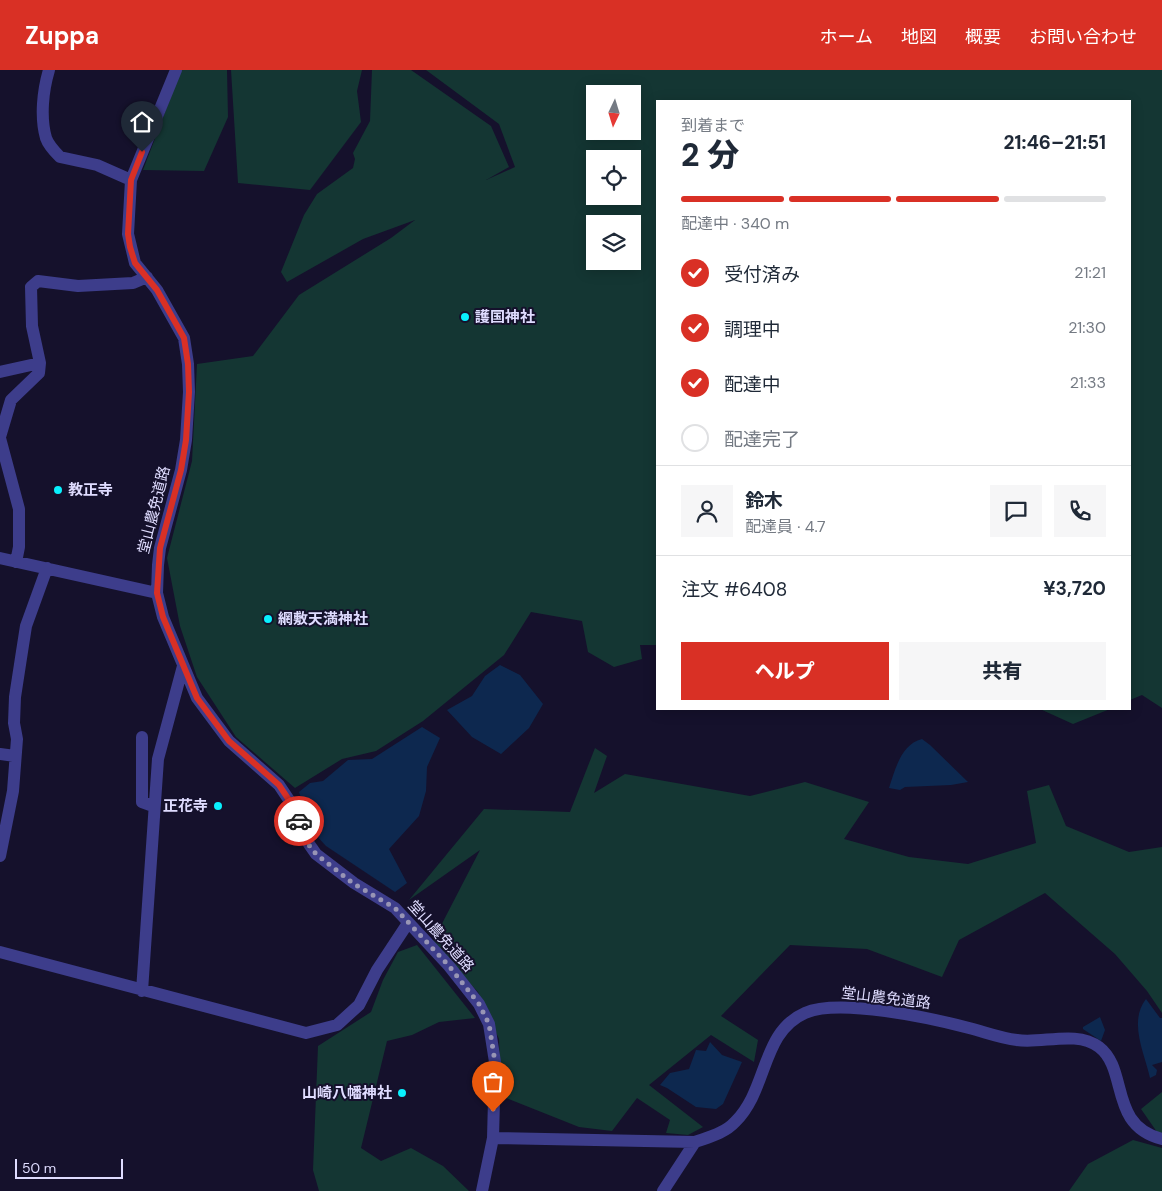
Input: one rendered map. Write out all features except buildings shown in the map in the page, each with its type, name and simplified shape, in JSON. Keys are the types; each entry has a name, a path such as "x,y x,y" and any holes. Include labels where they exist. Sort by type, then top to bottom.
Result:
{"street":[{"path":"49,70 45,86 44,119 46,139 60,157 97,165 131,180"},
{"name":"堂山農免道路","path":"176,70 131,180 128,234 135,263 157,290 184,338 189,373 186,440 181,470 160,548 157,593 163,617 197,698 229,741 279,785 298,818 308,844 316,854 354,884 395,908 449,966 479,1004 489,1024 495,1062 493,1138 695,1142 715,1135 734,1123 747,1109 754,1096 770,1049 788,1024 802,1014 817,1008 834,1007 859,1008 938,1020 1018,1041 1072,1039 1097,1046 1108,1056 1126,1110 1137,1126 1154,1137 1162,1139"},
{"path":"16,562 19,509 5,479 0,437 11,400 39,373 40,363 32,326 31,287 38,281 78,286 133,283 147,277"},
{"path":"0,372 40,363"},
{"path":"0,558 157,593"},
{"path":"0,856 13,791 17,739 14,723 15,698 26,626 47,568"},
{"path":"142,990 153,806 158,760 183,666"},
{"path":"142,737 142,802 153,806"},
{"path":"0,754 15,756"},
{"path":"0,952 306,1033 337,1026 358,1005 377,970 408,922"},
{"path":"482,1191 493,1138"},
{"path":"663,1191 695,1142"}],"green space":[{"path":"181,70 227,70 228,117 204,171 143,170"},
{"path":"231,70 362,70 357,91 361,122 310,190 238,183"},
{"path":"372,70 411,70 491,126 509,167 486,180 515,167 499,124 426,70 1162,70 1162,708 1142,695 1131,700 1131,100 656,100 656,645 640,645 642,659 614,667 588,652 582,621 531,612 504,655 423,721 376,751 342,759 295,788 236,737 197,677 180,626 167,558 192,461 197,364 253,356 299,295 391,238 415,220 363,239 287,282 281,272 304,215 317,194 353,168 355,159 353,153 370,121"},
{"path":"1042,710 1108,710 1073,724"},
{"path":"595,748 607,756 594,793 625,774 750,796 805,782 869,802 844,839 909,857 968,864 1036,843 1027,791 1049,785 1066,826 1129,852 1162,847 1162,1013 1147,991 1115,954 1045,893 959,940 942,977 867,949 790,945 721,1016 758,1040 754,1062 711,1035 649,1085 703,1127 688,1135 666,1133 670,1120 637,1098 612,1131 579,1127 501,1096 499,1039 478,992 432,943 480,850 409,900 484,809 570,812"},
{"path":"417,945 475,1018 439,1022 412,1035 387,1041 361,1148 381,1161 411,1148 443,1166 469,1191 319,1191 313,1170 318,1046 371,1012 383,980 398,952"},
{"path":"1162,1092 1162,1134 1157,1132 1141,1109"},
{"path":"1133,1140 1162,1148 1162,1191 1069,1191 1088,1164"}],"water":[{"path":"500,665 520,675 543,704 529,728 501,754 472,737 447,710 472,696 485,676"},
{"path":"422,727 440,738 427,767 426,791 419,816 389,849 407,883 395,892 326,846 313,832 299,792 310,783 323,781 348,760 372,759"},
{"path":"922,739 968,782 951,785 905,787 900,790 889,788 904,752 909,746"},
{"path":"1146,999 1160,1018 1162,1018 1162,1062 1152,1065 1157,1070 1156,1075 1150,1078 1138,1028 1138,1018"},
{"path":"1100,1017 1105,1030 1101,1041 1083,1029 1083,1027"},
{"path":"710,1042 722,1055 742,1062 723,1104 716,1109 696,1107 660,1085 670,1073 689,1069 696,1050 706,1051"}],"way so far":[{"path":"299,821 308,844 316,854 354,884 395,908 449,966 479,1004 489,1024 495,1062 493,1112"}],"place":[{"name":"護国神社","path":"465,317"},
{"name":"教正寺","path":"58,490"},
{"name":"網敷天満神社","path":"268,619"},
{"name":"正花寺","path":"218,806"},
{"name":"山崎八幡神社","path":"402,1093"}],"route":[{"path":"142,152 131,180 128,234 130,247 135,263 157,290 184,338 188,364 189,392 186,440 181,470 160,548 157,593 163,617 197,698 209,717 229,741 279,785 299,821"}]}
